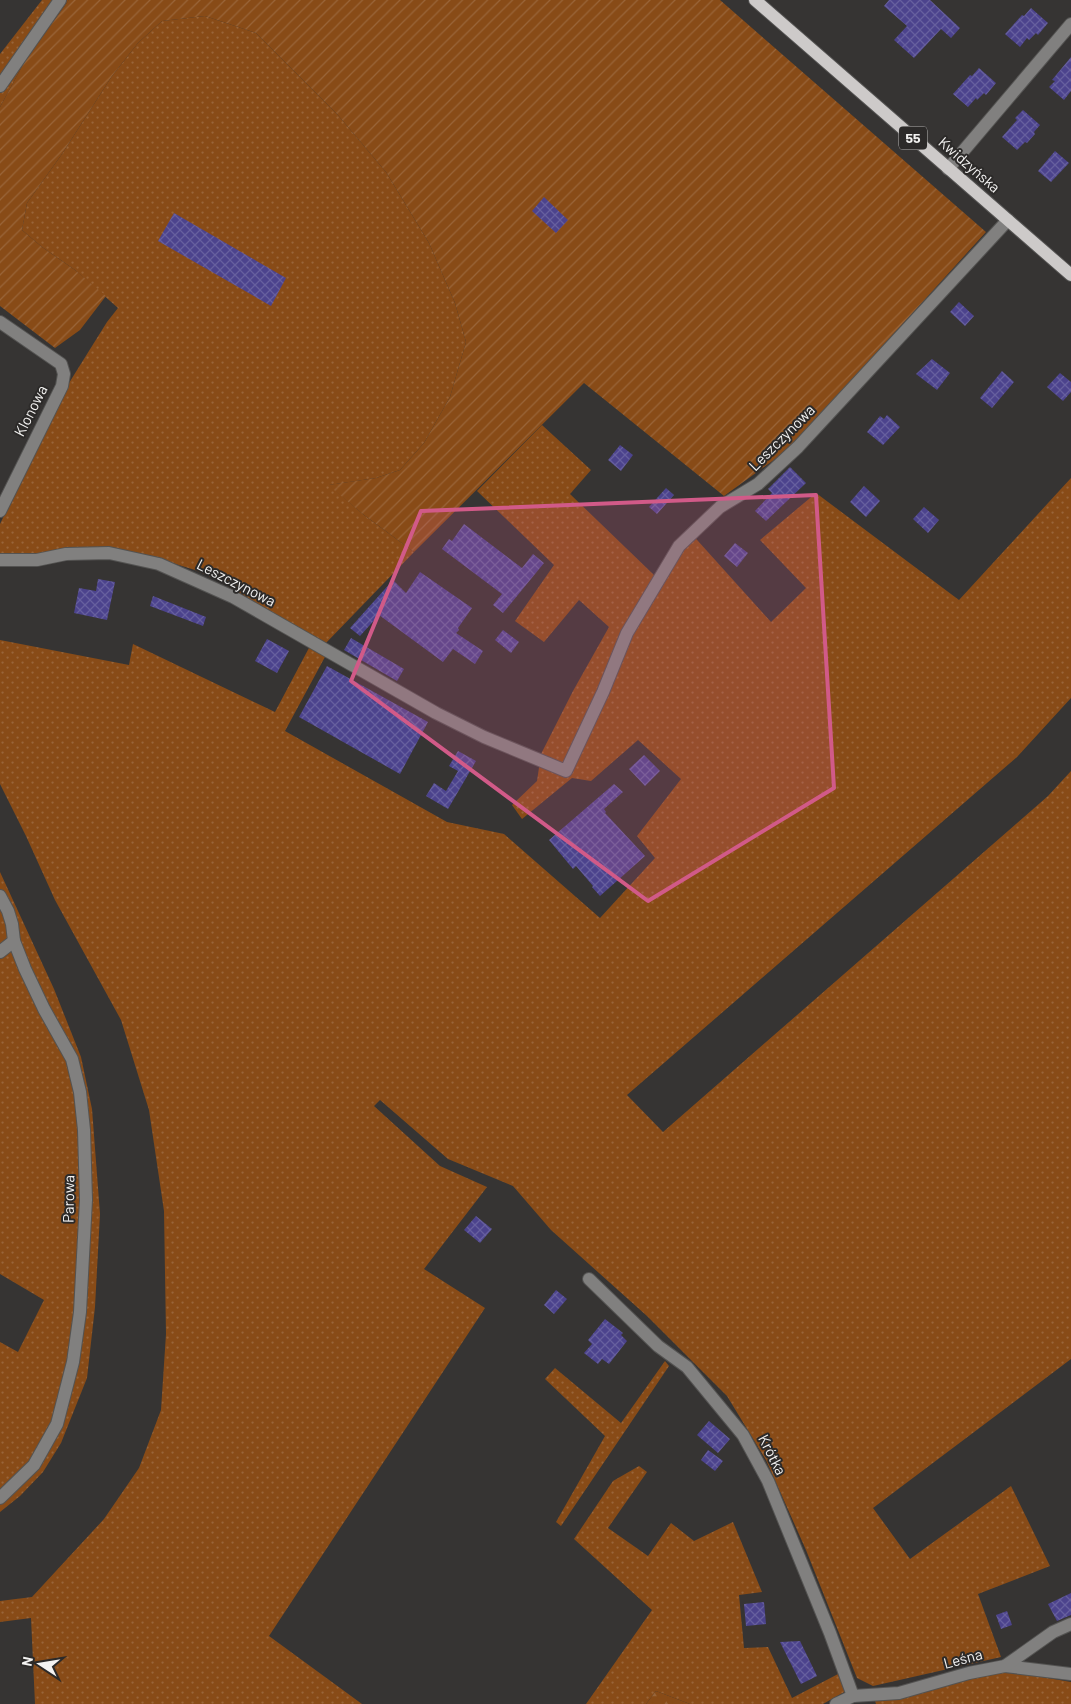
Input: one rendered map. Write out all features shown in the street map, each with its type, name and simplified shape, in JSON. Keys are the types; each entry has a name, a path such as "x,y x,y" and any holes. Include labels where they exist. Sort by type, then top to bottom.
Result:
{"main road":[{"name":"Kwidzyńska","path":"754,0 1071,275"}],"street":[{"path":"0,86 60,0"},
{"path":"948,169 1071,24"},
{"name":"Leszczynowa","path":"0,560 37,560 66,554 109,553 159,564 233,597 436,712 484,737 566,771 603,692 627,633 679,546 720,507 758,484 798,447 1008,220"},
{"name":"Klonowa","path":"0,322 61,364 64,374 62,386 0,511"},
{"name":"Parowa","path":"0,896 8,911 14,941 44,1009 72,1059 80,1092 84,1130 86,1200 80,1312 74,1354 56,1424 34,1465 0,1498"},
{"path":"0,952 14,941"},
{"name":"Krótka","path":"589,1279 658,1346 687,1367 743,1435 768,1482 830,1632 853,1696"},
{"name":"Leśna","path":"853,1696 899,1693 968,1673 1005,1666 1053,1632 1071,1624"},
{"path":"1005,1666 1071,1674"},
{"path":"836,1704 853,1696"}],"highlighted area":[{"path":"816,495 834,788 648,901 351,681 421,511"}],"green space":[{"path":"42,0 69,0 25,61 0,107 0,54"},
{"path":"69,0 720,0 986,232 789,449 724,496 584,383 414,552 364,515 328,485 376,478 400,470 424,443 450,397 466,342 455,303 429,243 386,172 337,114 256,33 205,16 162,21 138,43 112,76 62,154 27,203 22,230 106,296 80,330 55,348 0,306 0,107 25,61"},
{"path":"205,16 256,33 337,114 386,172 429,243 455,303 466,342 450,397 424,443 400,470 376,478 329,485 364,515 414,552 325,644 218,580 195,570 143,554 115,549 0,557 0,524 64,391 107,322 118,308 75,270 42,247 22,230 27,203 62,154 112,76 138,43 162,21"},
{"path":"542,425 591,470 570,494 654,575 689,531 771,622 806,588 760,540 816,493 959,600 1071,478 1071,698 1017,757 627,1095 663,1132 1048,796 1071,771 1071,1359 873,1508 910,1559 1011,1486 1050,1566 978,1594 1001,1657 873,1686 857,1678 806,1550 766,1460 727,1396 647,1316 551,1230 513,1186 448,1159 380,1100 374,1106 440,1166 487,1187 424,1269 485,1308 269,1636 362,1704 35,1704 31,1618 0,1622 0,1601 32,1597 104,1519 139,1468 161,1410 166,1334 164,1211 149,1110 121,1020 55,900 0,784 0,640 129,665 133,644 275,712 310,646 326,655 285,731 447,822 504,834 600,918 655,858 637,836 681,779 638,740 591,781 572,778 522,819 512,805 537,781 541,754 573,691 609,627 579,600 544,642 515,621 554,565 477,491"},
{"path":"0,872 54,989 81,1057 92,1109 100,1214 95,1307 87,1378 61,1443 43,1472 20,1496 0,1512 0,1342 18,1352 44,1300 0,1274"},
{"path":"665,1361 669,1366 561,1526 556,1522 605,1436 545,1379 555,1368 621,1423"},
{"path":"639,1466 647,1472 608,1528 648,1556 671,1523 694,1541 733,1522 762,1592 739,1595 744,1648 768,1647 792,1698 840,1673 846,1691 823,1704 690,1704 656,1691 646,1704 586,1704 652,1610 574,1539 613,1481"},
{"path":"1007,1671 1071,1682 1071,1704 876,1704 875,1701"},
{"path":"656,1691 690,1704 646,1704"}],"building":[{"path":"889,0 930,0 960,28 951,38 941,29 914,58 894,40 907,26 884,6"},
{"path":"1031,8 1048,23 1038,35 1036,33 1029,40 1027,38 1020,47 1005,34"},
{"path":"1071,57 1071,91 1064,100 1049,87 1055,81 1052,80"},
{"path":"979,68 996,83 986,95 984,93 977,100 976,98 968,107 953,94"},
{"path":"1023,110 1040,125 1027,143 1025,142 1017,150 1002,137"},
{"path":"1055,151 1069,163 1051,182 1038,171"},
{"path":"544,197 568,220 556,233 532,211"},
{"path":"174,213 286,278 271,306 158,241"},
{"path":"959,302 974,316 965,326 950,312"},
{"path":"932,359 950,373 937,390 916,374"},
{"path":"1002,371 1014,382 992,408 980,398"},
{"path":"1060,373 1071,382 1071,392 1063,401 1047,387"},
{"path":"887,415 900,427 883,445 867,432 880,416 884,419"},
{"path":"620,445 633,455 621,471 608,460"},
{"path":"790,467 806,483 766,521 755,511 772,493 768,489"},
{"path":"864,486 880,501 866,517 850,502"},
{"path":"666,488 674,495 657,514 649,507"},
{"path":"924,507 939,520 928,533 913,519"},
{"path":"464,524 522,568 533,554 544,563 503,613 493,605 502,594 442,549 449,539 452,541"},
{"path":"735,543 748,553 737,567 724,556"},
{"path":"420,572 472,608 456,633 483,651 475,664 453,649 443,662 379,615 360,636 350,628 393,580 406,593"},
{"path":"98,579 115,582 107,620 74,613 79,588 96,591"},
{"path":"153,596 206,617 203,626 150,606"},
{"path":"503,630 519,642 511,653 495,640"},
{"path":"351,638 404,669 397,681 344,650"},
{"path":"267,639 289,651 277,673 255,661"},
{"path":"327,666 428,722 400,774 299,717"},
{"path":"458,751 476,761 448,809 426,796 434,783 446,791 458,771 449,766"},
{"path":"644,755 660,771 645,786 629,769"},
{"path":"614,784 623,792 604,809 605,813 645,856 600,896 576,866 573,869 549,840"},
{"path":"476,1216 492,1229 480,1243 464,1230"},
{"path":"556,1290 567,1299 554,1314 544,1305"},
{"path":"605,1319 623,1333 621,1335 627,1341 609,1364 602,1359 598,1364 584,1353 592,1344 588,1340"},
{"path":"709,1421 730,1439 718,1453 697,1435"},
{"path":"708,1450 723,1461 715,1471 701,1460"},
{"path":"1071,1593 1071,1615 1057,1621 1048,1604"},
{"path":"764,1602 766,1624 746,1626 744,1604"},
{"path":"1007,1611 1012,1625 1001,1629 996,1615"},
{"path":"800,1641 817,1676 801,1684 780,1642"}]}
